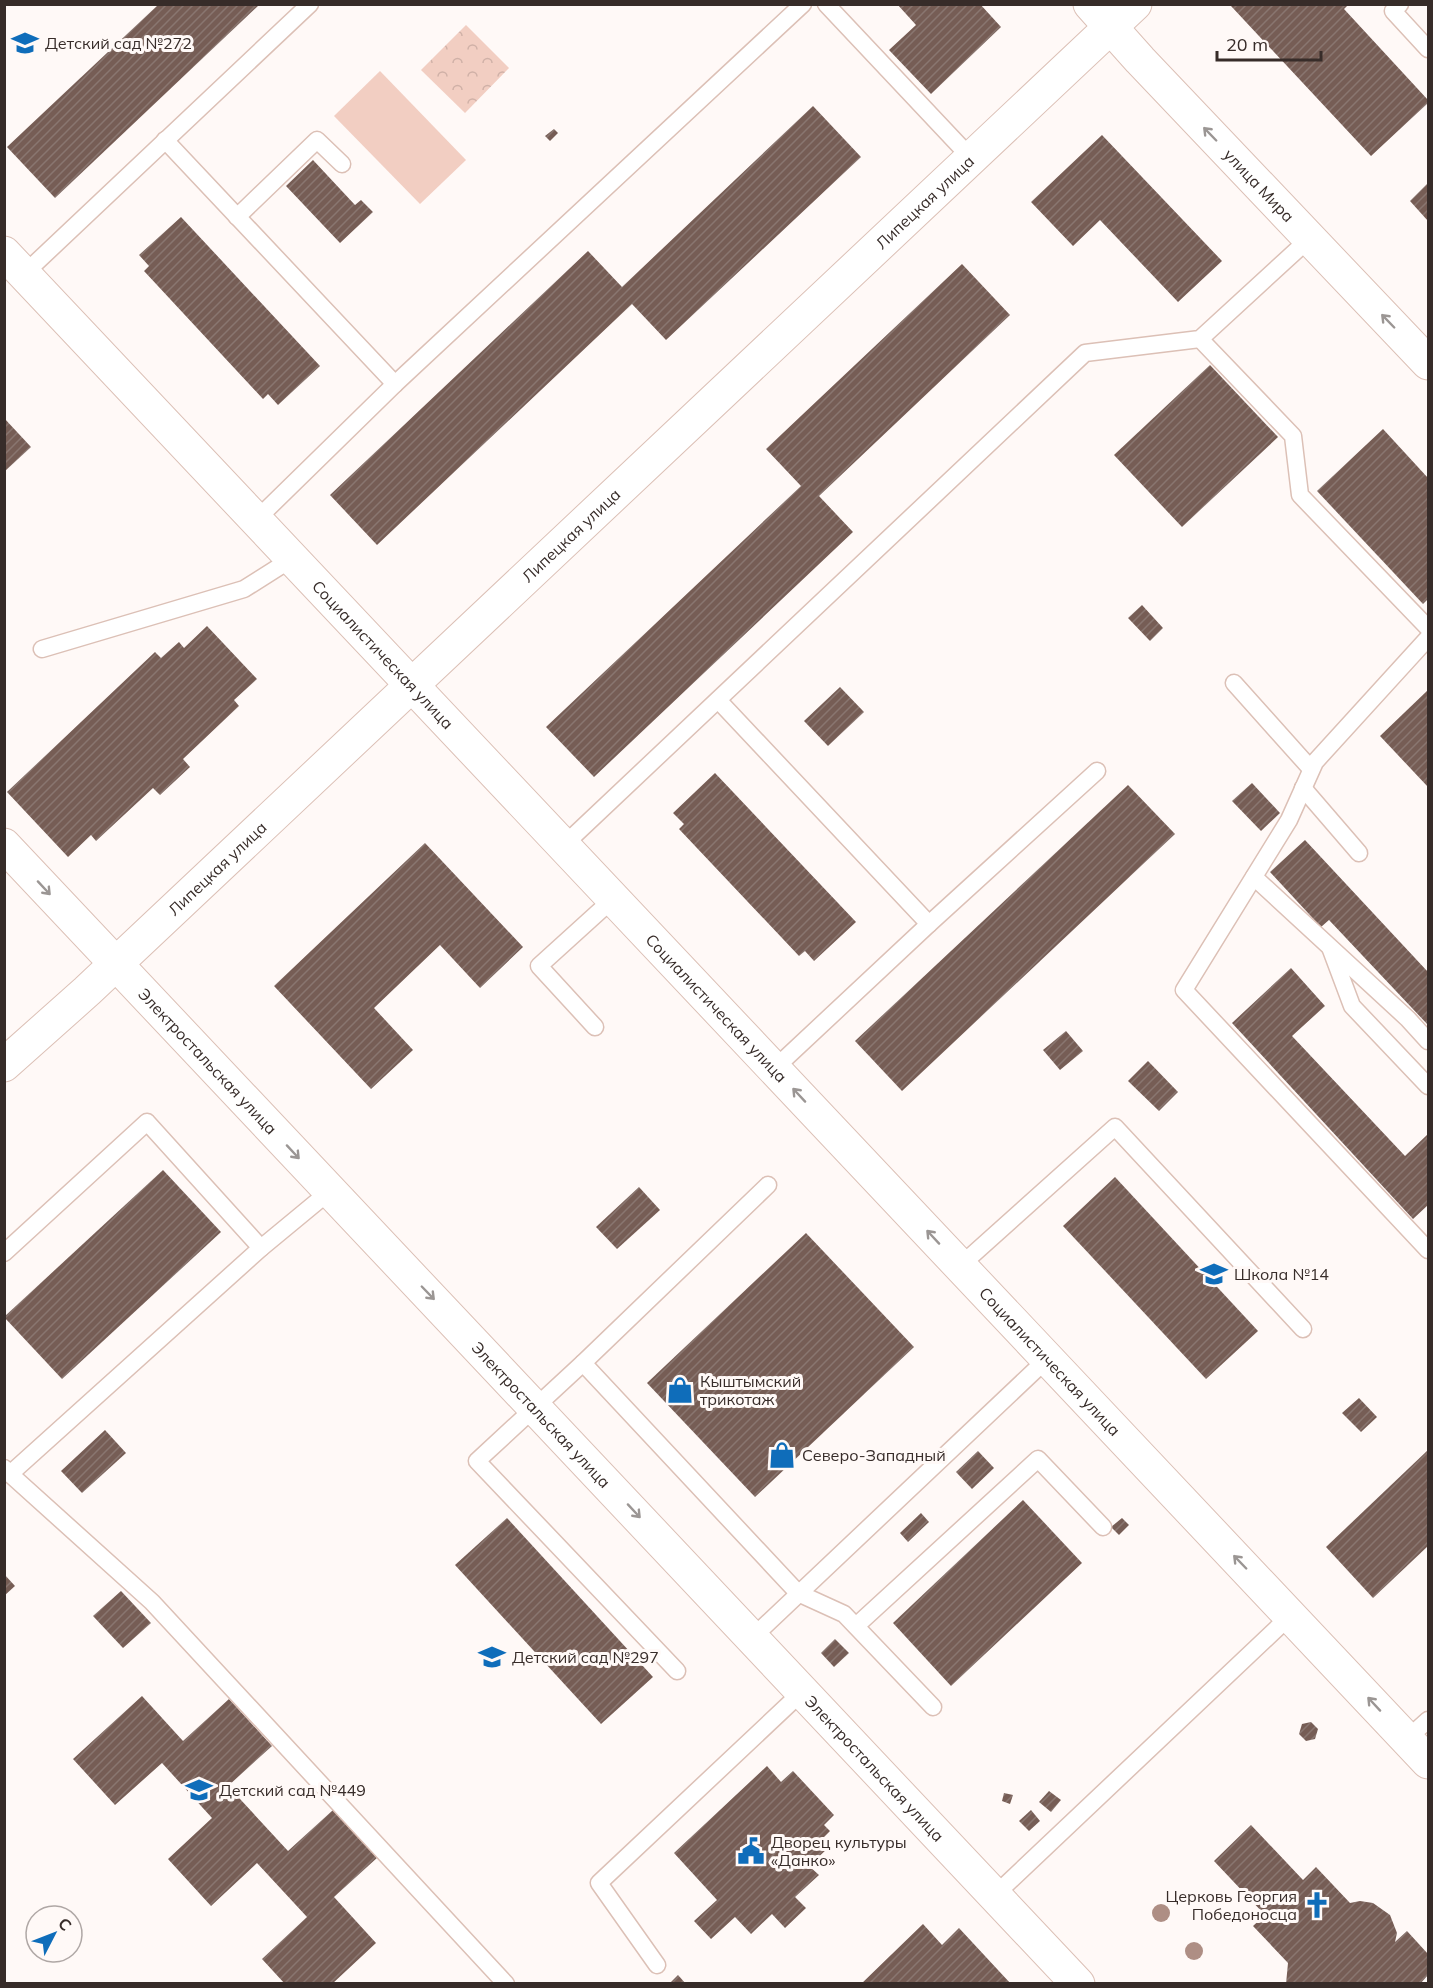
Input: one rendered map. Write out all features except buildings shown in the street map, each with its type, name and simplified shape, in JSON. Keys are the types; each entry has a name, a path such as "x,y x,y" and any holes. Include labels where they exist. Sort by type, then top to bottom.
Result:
{"street":[{"name":"Липецкая улица","path":"4,1065 116,964 972,159 1100,16 1135,4"},
{"name":"улица Мира","path":"1100,16 1428,363"},
{"name":"Социалистическая улица","path":"14,263 1047,1359 1291,1615 1421,1740"},
{"name":"Электростальская улица","path":"4,845 1078,1983"}],"lane":[{"path":"14,263 165,140 310,4"},
{"path":"256,520 395,384 803,4"},
{"path":"826,4 972,159"},
{"path":"1400,4 1393,11 1428,49"},
{"path":"165,140 395,384"},
{"path":"237,217 317,140 342,164"},
{"path":"564,845 1085,353 1200,339 1310,238"},
{"path":"1200,339 1293,436 1300,495 1428,628"},
{"path":"42,649 244,589 293,558"},
{"path":"1428,638 1315,762 1289,820 1184,990 1428,1250"},
{"path":"1234,683 1311,769"},
{"path":"718,700 929,924"},
{"path":"774,1069 1097,771"},
{"path":"1303,788 1359,853"},
{"path":"1254,877 1408,1019 1428,1041"},
{"path":"595,1027 539,966 614,898"},
{"path":"1330,947 1352,1006 1428,1086"},
{"path":"4,1252 147,1122 261,1248"},
{"path":"960,1266 1115,1127 1303,1329"},
{"path":"677,1671 477,1461 583,1363 768,1185"},
{"path":"330,1191 261,1248 7,1471 152,1602 506,1983"},
{"path":"753,1637 1047,1359"},
{"path":"583,1363 798,1593 844,1614 933,1707"},
{"path":"856,1626 1038,1459 1103,1527"},
{"path":"995,1895 1291,1615"},
{"path":"657,1965 599,1883 803,1691"}],"green space":[{"path":"466,25 509,68 465,113 421,70"},
{"path":"380,71 466,160 420,204 334,116"}],"place":[{"name":"Детский сад №272","path":"25,43"},
{"name":"Школа №14","path":"1214,1274"},
{"name":"Кыштымский трикотаж","path":"680,1390"},
{"name":"Северо-Западный","path":"782,1455"},
{"name":"Детский сад №297","path":"492,1657"},
{"name":"Детский сад №449","path":"199,1790"},
{"name":"Дворец культуры «Данко»","path":"751,1851"},
{"name":"Церковь Георгия Победоносца","path":"1317,1905"}]}
